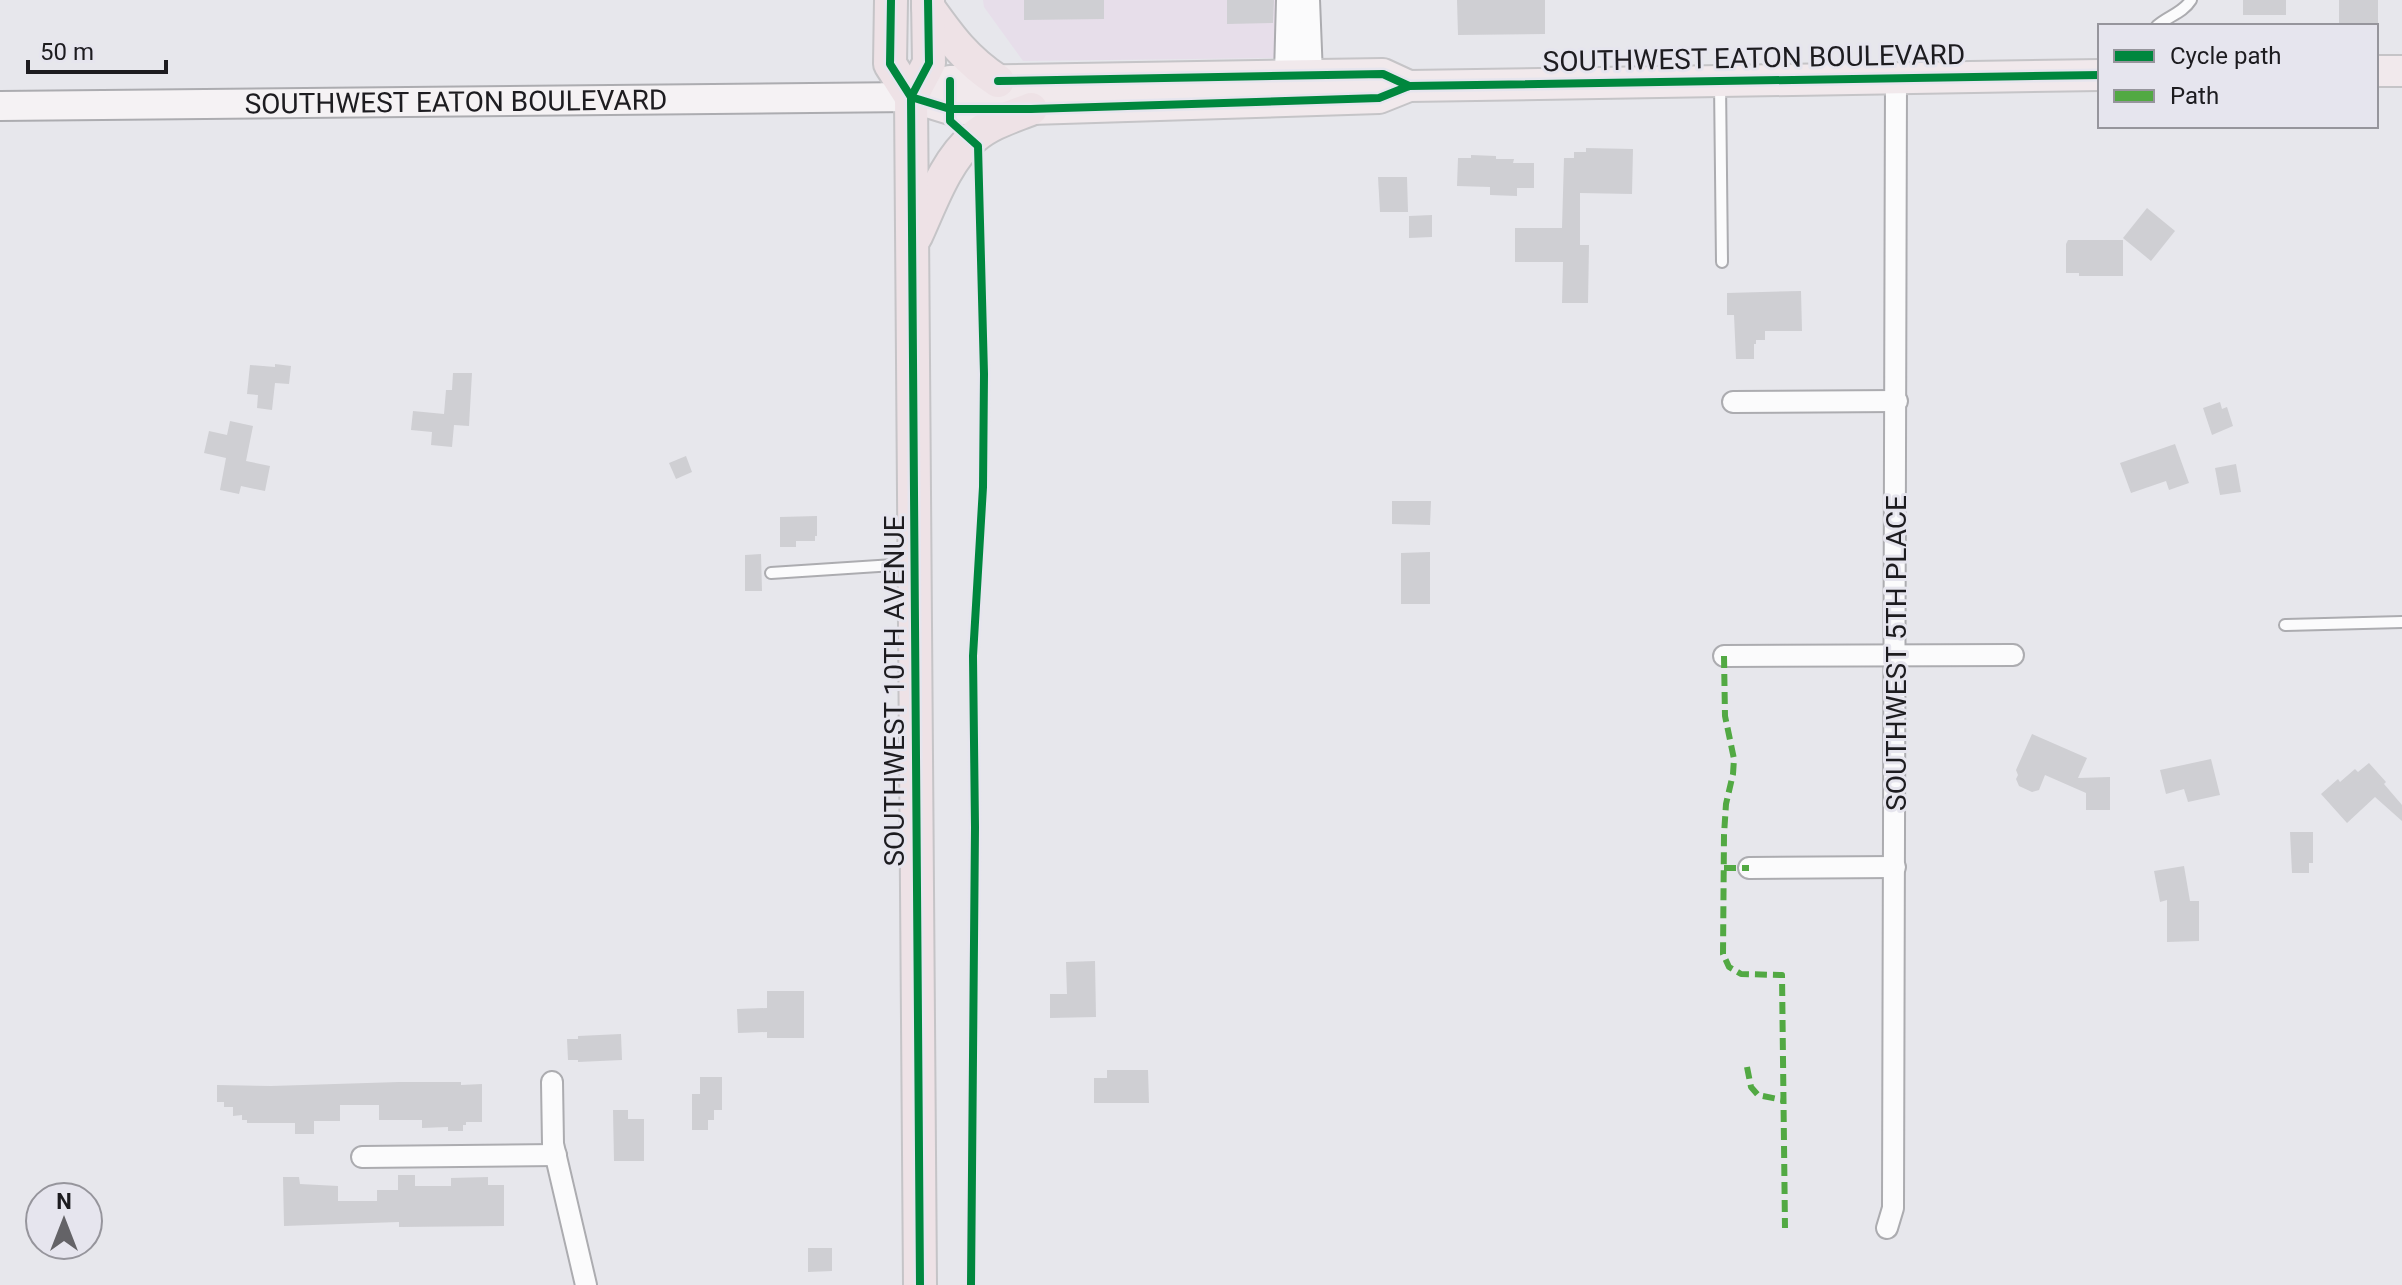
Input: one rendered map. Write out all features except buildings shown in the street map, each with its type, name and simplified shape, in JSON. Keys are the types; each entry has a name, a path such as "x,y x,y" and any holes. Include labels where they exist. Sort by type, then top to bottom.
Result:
{"highway":[{"path":"891,0 890,64 911,97"},
{"path":"928,3 955,45 981,70 998,81"},
{"name":"SOUTHWEST 10TH AVENUE","path":"920,1285 911,97 929,63 928,3"},
{"path":"913,243 947,171 971,139 994,124 1031,109"}],"main road":[{"path":"2378,71 2402,71"},
{"name":"SOUTHWEST EATON BOULEVARD","path":"911,97 950,81 1383,74 1409,86"},
{"path":"1215,103 1251,89 1295,88 1299,75"},
{"name":"SOUTHWEST EATON BOULEVARD","path":"0,106 911,97 950,109 1031,109 1379,98 1409,86 2098,75"}],"street":[{"path":"1289,0 1299,75"},
{"path":"1299,75 1307,0"},
{"name":"SOUTHWEST 5TH PLACE","path":"1887,1228 1893,1208 1896,78"},
{"path":"1733,402 1897,401"},
{"path":"1724,656 2013,655"},
{"path":"1749,868 1895,867"},
{"path":"552,1082 556,1155 586,1285"},
{"path":"362,1157 556,1155"}],"lane":[{"path":"2159,24 2185,9 2191,0"},
{"path":"1720,81 1722,262"},
{"path":"771,573 915,564"},
{"path":"2285,625 2402,622"}],"shaded area":[{"path":"983,0 1279,0 1279,58 1023,61 984,7"}],"marked path":[{"path":"1724,656 1725,716 1734,759 1724,835 1723,954 1729,967 1741,974 1782,975 1785,1228"},
{"path":"1724,868 1749,868"},
{"path":"1747,1067 1751,1087 1758,1095 1783,1100"}],"cycle path":[{"path":"891,0 890,64 911,97"},
{"path":"920,1285 911,97 929,63 928,0"},
{"path":"998,81 1383,74 1409,86"},
{"path":"911,97 950,109 1031,109 1379,98 1409,86 2098,75"},
{"path":"950,81 950,121 978,146 984,374 983,487 973,656 975,827 971,1285"}]}
